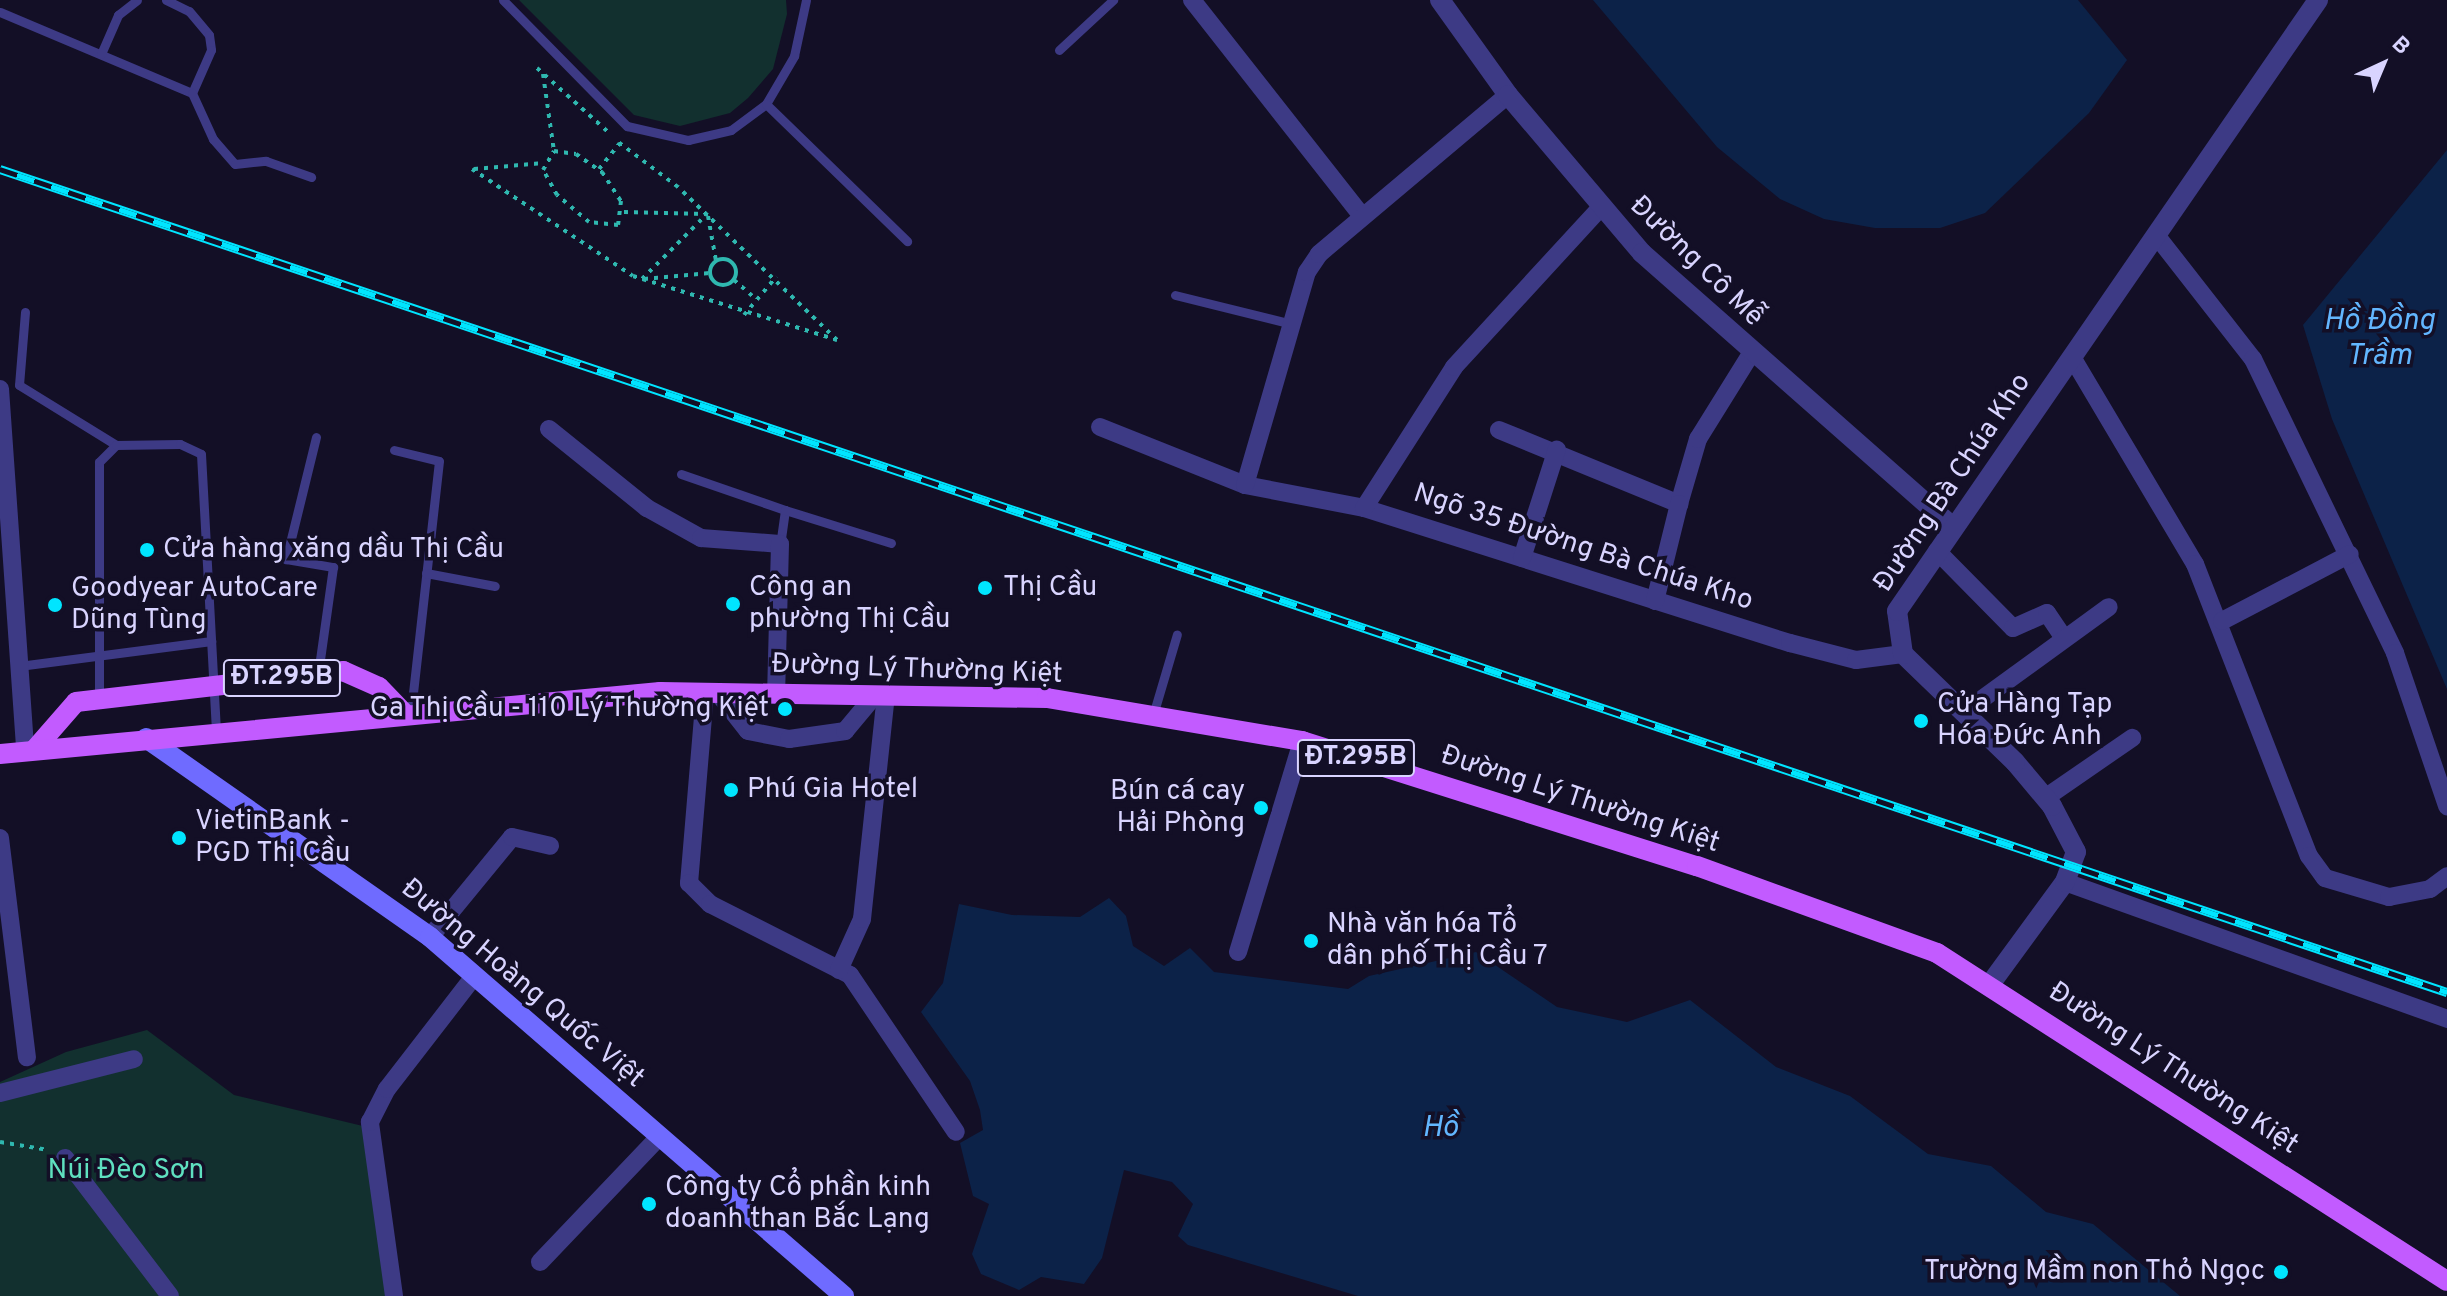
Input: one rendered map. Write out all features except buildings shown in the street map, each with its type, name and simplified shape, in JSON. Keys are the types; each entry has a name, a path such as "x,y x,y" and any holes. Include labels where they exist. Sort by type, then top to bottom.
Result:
{"main road":[{"name":"ĐT.295B","path":"30,750 67,707 99,697 318,674 355,673 408,712"},
{"name":"Đường Lý Thường Kiệt","path":"146,738 408,712 712,693 1047,698 1302,741 1833,912 1991,983 2447,1281"},
{"name":"ĐT.295B","path":"0,754 146,738"},
{"name":"Đường Hoàng Quốc Việt","path":"146,738 430,937 835,1293"}],"street":[{"path":"1192,0 1362,216"},
{"name":"Đường Cô Mễ","path":"1440,0 1508,95 1600,208 1751,354 1953,527"},
{"name":"Đường Bà Chúa Kho","path":"1903,654 1897,611 2318,0"},
{"path":"1245,485 1292,324 1319,254 1508,95"},
{"path":"1364,508 1454,367 1600,208"},
{"path":"2156,235 2253,359 2350,554 2395,653 2447,806"},
{"path":"1655,601 1698,439 1751,354"},
{"path":"2072,357 2141,465 2222,621 2309,856 2325,878 2350,889 2410,893 2447,876"},
{"path":"0,389 19,666 30,750"},
{"name":"Ngõ 35 Đường Bà Chúa Kho","path":"1100,427 1245,485 1364,508 1655,601 1856,660 1903,654"},
{"path":"549,429 647,508 701,538 780,544 776,694"},
{"path":"1499,430 1557,449 1679,504"},
{"path":"1522,558 1557,449"},
{"path":"1937,551 2013,628 2047,613 2064,638"},
{"path":"2222,621 2350,554"},
{"path":"1967,710 2109,607"},
{"path":"1903,654 1967,710 2045,798 2076,852 2065,882 1991,983"},
{"path":"712,693 748,731 789,739 845,731 881,695"},
{"path":"712,693 689,883 710,904 839,970 861,987 956,1132"},
{"path":"839,970 862,919 881,695"},
{"path":"2045,798 2132,738"},
{"path":"1238,952 1302,741"},
{"path":"430,937 512,837 550,846"},
{"path":"0,838 27,1057"},
{"path":"2065,882 2447,1019"},
{"path":"394,1296 370,1122 387,1089 475,975"},
{"path":"0,1093 134,1059"},
{"path":"540,1262 660,1136"},
{"path":"65,1158 170,1296"}],"lane":[{"path":"101,54 118,15 137,0"},
{"path":"166,0 189,11 209,35 211,50 192,93"},
{"path":"503,0 643,135 715,137 766,104 794,56 806,0"},
{"path":"1059,50 1113,0"},
{"path":"0,12 192,93 213,139 235,164 266,161 311,177"},
{"path":"766,104 907,241"},
{"path":"1175,295 1292,324"},
{"path":"25,312 19,385 116,445 180,444 201,454 216,729"},
{"path":"316,437 286,559 333,567 318,674"},
{"path":"99,697 94,485 99,462 116,445"},
{"path":"394,450 439,461 408,712"},
{"path":"681,474 891,543"},
{"path":"780,544 785,510"},
{"path":"426,573 495,586"},
{"path":"1153,716 1177,634"},
{"path":"19,666 211,641"}],"path":[{"path":"537,68 542,72 620,143 707,214 776,277 837,340 744,315 642,279 598,258 472,169 544,163 554,151 542,72"},
{"path":"599,169 620,143"},
{"path":"554,151 599,169 624,212"},
{"path":"544,163 547,181 577,216 608,229 624,212 707,214"},
{"path":"707,214 716,261 710,273"},
{"path":"642,279 707,214"},
{"path":"716,261 733,263 734,280 756,300"},
{"path":"642,279 710,273"},
{"path":"710,273 718,284 734,280"},
{"path":"744,315 776,277"},
{"path":"0,1142 37,1145 65,1158"}],"green space":[{"path":"519,0 786,0 787,14 773,69 748,98 730,113 680,126 634,115"},
{"name":"Núi Đèo Sơn","path":"147,1030 234,1095 371,1128 387,1296 0,1296 0,1082 66,1052"}],"water":[{"path":"1593,0 2078,0 2127,60 2089,113 1985,213 1940,228 1875,228 1824,219 1780,199 1717,147"},
{"name":"Hồ Đồng Trầm","path":"2447,150 2447,689 2332,419 2303,325"},
{"name":"Hồ","path":"1109,898 1126,916 1133,946 1164,966 1190,948 1214,972 1348,989 1369,976 1476,952 1557,1007 1627,1022 1690,1000 1776,1067 1850,1096 1928,1154 1991,1166 2046,1212 2093,1224 2180,1296 1358,1296 1188,1245 1178,1236 1193,1204 1172,1182 1124,1170 1102,1258 1084,1284 1041,1277 1019,1290 981,1274 972,1254 989,1204 973,1196 960,1143 983,1130 980,1110 970,1081 921,1012 943,983 959,904 1012,915 1080,917"}],"railway":[{"path":"0,169 2447,992"}],"place":[{"name":"Cửa hàng xăng dầu Thị Cầu","path":"147,550"},
{"name":"Thị Cầu","path":"985,588"},
{"name":"Công an phường Thị Cầu","path":"733,604"},
{"name":"Goodyear AutoCare Dũng Tùng","path":"55,605"},
{"name":"Ga Thị Cầu - 110 Lý Thường Kiệt","path":"785,709"},
{"name":"Cửa Hàng Tạp Hóa Đức Anh","path":"1921,721"},
{"name":"Phú Gia Hotel","path":"731,790"},
{"name":"Bún cá cay Hải Phòng","path":"1261,808"},
{"name":"VietinBank - PGD Thị Cầu","path":"179,838"},
{"name":"Nhà văn hóa Tổ dân phố Thị Cầu 7","path":"1311,941"},
{"name":"Công ty Cổ phần kinh doanh than Bắc Lạng","path":"649,1204"},
{"name":"Trường Mầm non Thỏ Ngọc","path":"2281,1272"}]}
